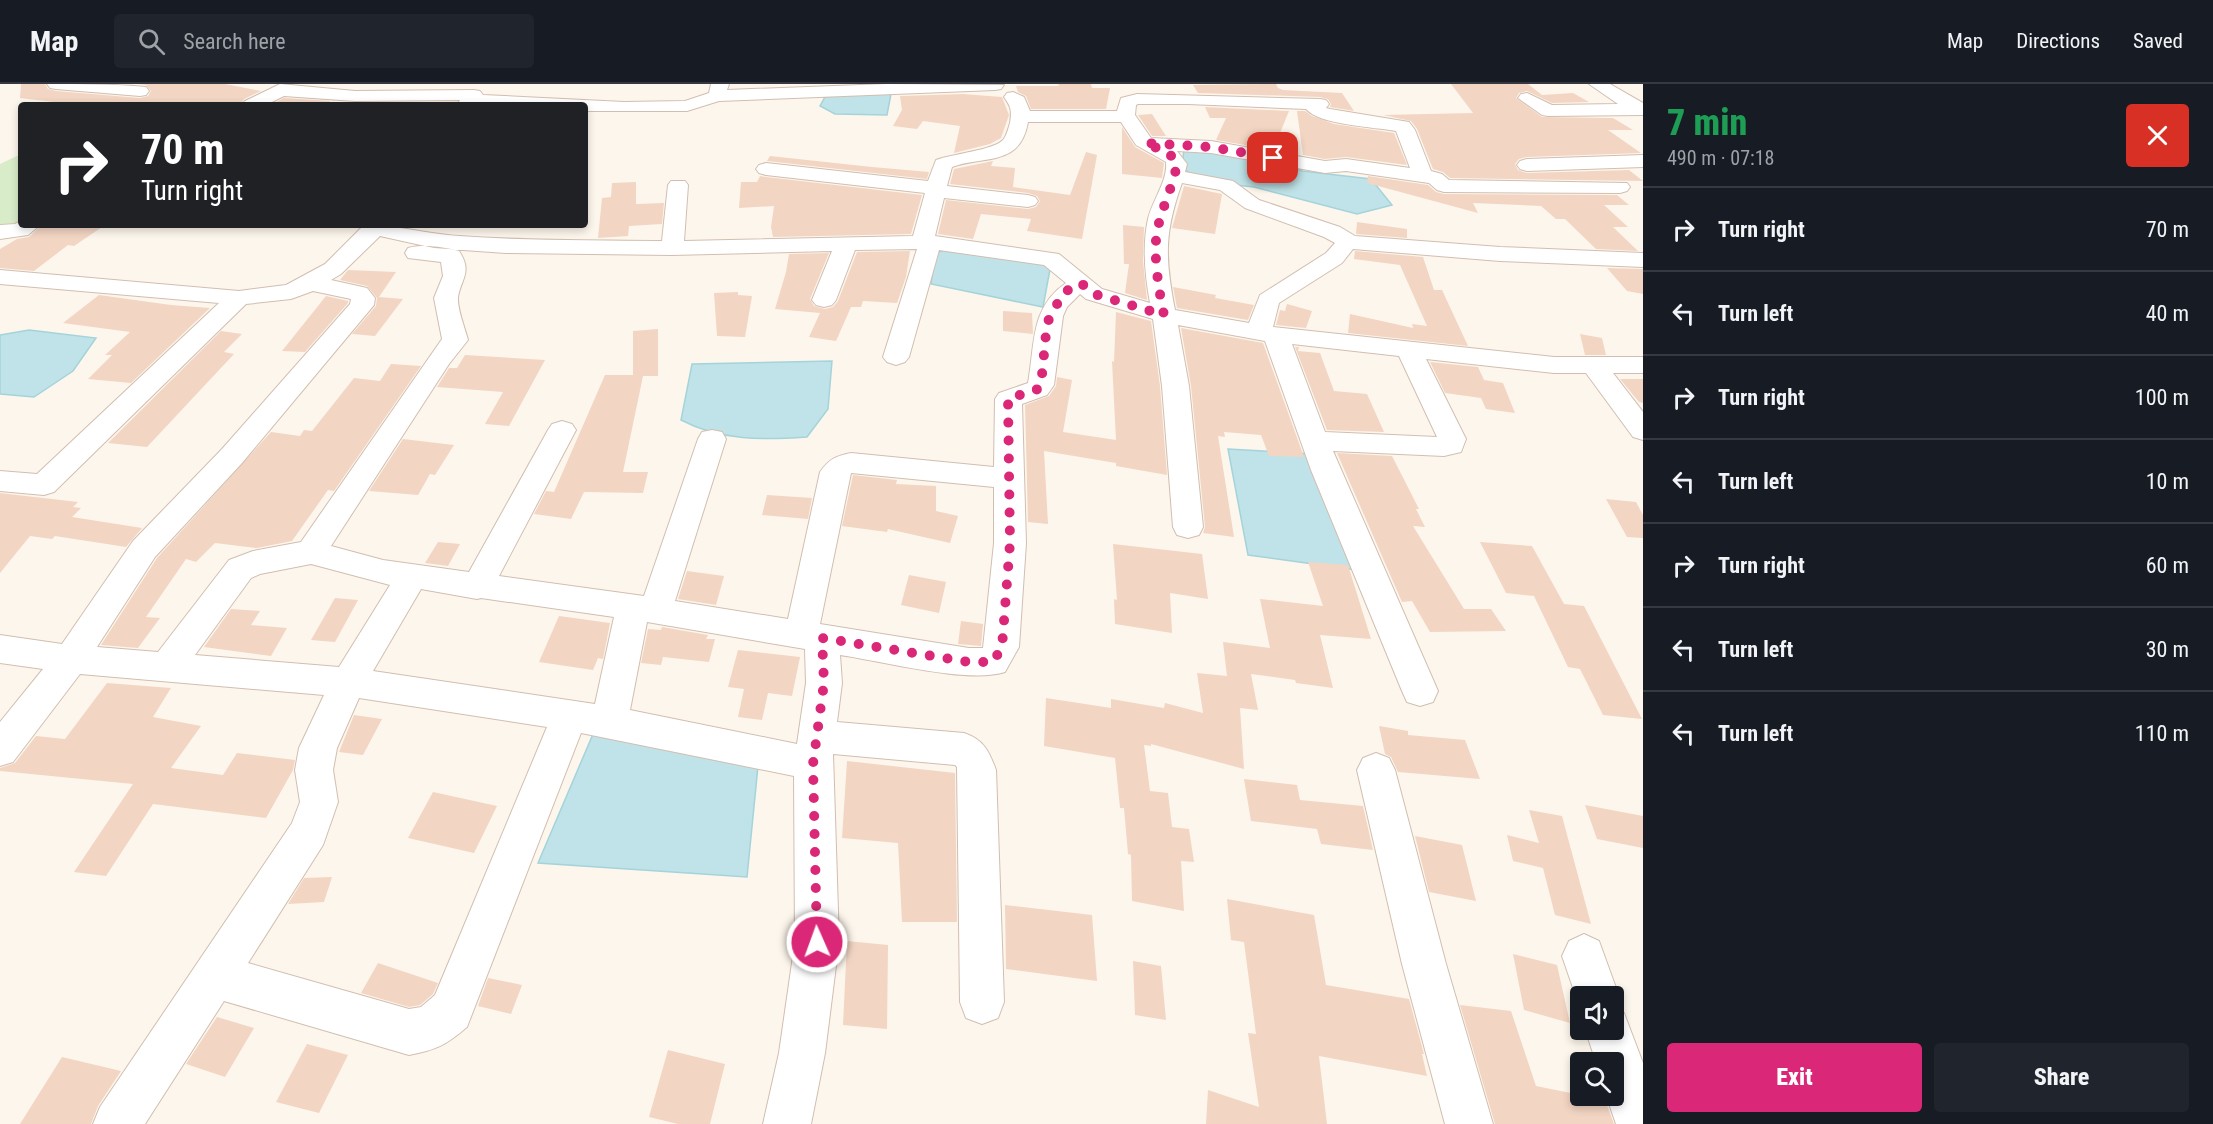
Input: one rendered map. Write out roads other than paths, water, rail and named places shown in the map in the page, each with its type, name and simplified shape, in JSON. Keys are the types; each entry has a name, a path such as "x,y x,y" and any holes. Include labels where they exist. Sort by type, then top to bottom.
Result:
{"street":[{"path":"56,84 144,87"},
{"path":"1598,84 1639,107"},
{"path":"123,102 144,87"},
{"path":"257,102 286,88 328,95 473,96 564,102"},
{"path":"588,104 687,106 718,90 996,91 1016,99 1021,110 1019,127 1012,146 1004,151 956,158 943,164 935,190 926,242 896,357"},
{"path":"317,102 328,95"},
{"path":"1527,98 1548,111 1639,107"},
{"path":"1126,117 1127,102 1137,99 1315,104 1318,111 1326,114 1402,126 1406,130 1423,176"},
{"path":"898,104 954,104"},
{"path":"1021,110 1126,117 1131,120 1145,143 1169,153 1177,164 1157,229 1158,289 1173,366 1188,527"},
{"path":"1145,143 1211,147 1325,167 1346,165 1423,176 1435,178 1444,186 1620,186 1592,163"},
{"path":"1504,166 1643,161"},
{"path":"766,170 1028,201"},
{"path":"1175,176 1226,185 1252,204 1332,232 1350,242 1500,254 1643,260"},
{"path":"672,248 678,185"},
{"path":"0,232 24,228"},
{"path":"0,277 239,298 291,292 333,269 374,228"},
{"path":"379,228 434,241 506,246 672,248 926,242 1051,259 1094,294 1164,315 1267,333 1554,365 1643,365"},
{"path":"1350,242 1346,243 1334,258 1268,300 1267,333 1291,382 1420,691"},
{"path":"824,300 846,244"},
{"path":"311,552 439,360 455,340 446,298 455,276 451,256 353,250"},
{"path":"0,750 71,659 144,549 232,456 362,305 363,298 359,293 310,283"},
{"path":"166,667 240,569 253,563 311,552 383,572 644,609 969,662 993,662 1002,647 1010,543 1008,399 1038,389 1041,385 1047,323 1063,293 1081,283"},
{"path":"0,481 44,485 239,298"},
{"path":"1315,441 1444,447 1451,445 1452,439 1408,350"},
{"path":"1593,365 1643,431"},
{"path":"477,586 562,430"},
{"path":"609,723 644,609 712,439"},
{"path":"787,1124 802,1053 817,942 815,750 824,683 812,636 835,472 841,465 851,463 1009,478"},
{"path":"117,1124 309,832 319,802 314,770 318,748 348,682 412,576"},
{"path":"0,649 71,659 348,682 570,715 734,746 815,750 964,749 973,758 977,770 982,1002"},
{"path":"214,976 409,1032 431,1028 451,1011 570,715"},
{"path":"1376,770 1424,964 1469,1124"},
{"path":"1584,956 1594,986"},
{"path":"1612,1040 1640,1124"}],"water":[{"path":"867,92 891,94 887,115 835,114 820,106 825,97"},
{"path":"1184,149 1261,156 1302,171 1371,179 1392,205 1357,214 1254,187 1197,181 1182,166"},
{"path":"954,247 1051,264 1043,307 931,284 935,253"},
{"path":"29,330 96,338 73,371 34,397 0,394 0,335"},
{"path":"832,361 828,409 807,437 742,438 711,432 681,420 692,364"},
{"path":"1228,449 1314,454 1357,570 1248,555"},
{"path":"596,727 760,746 747,877 538,863"}]}
